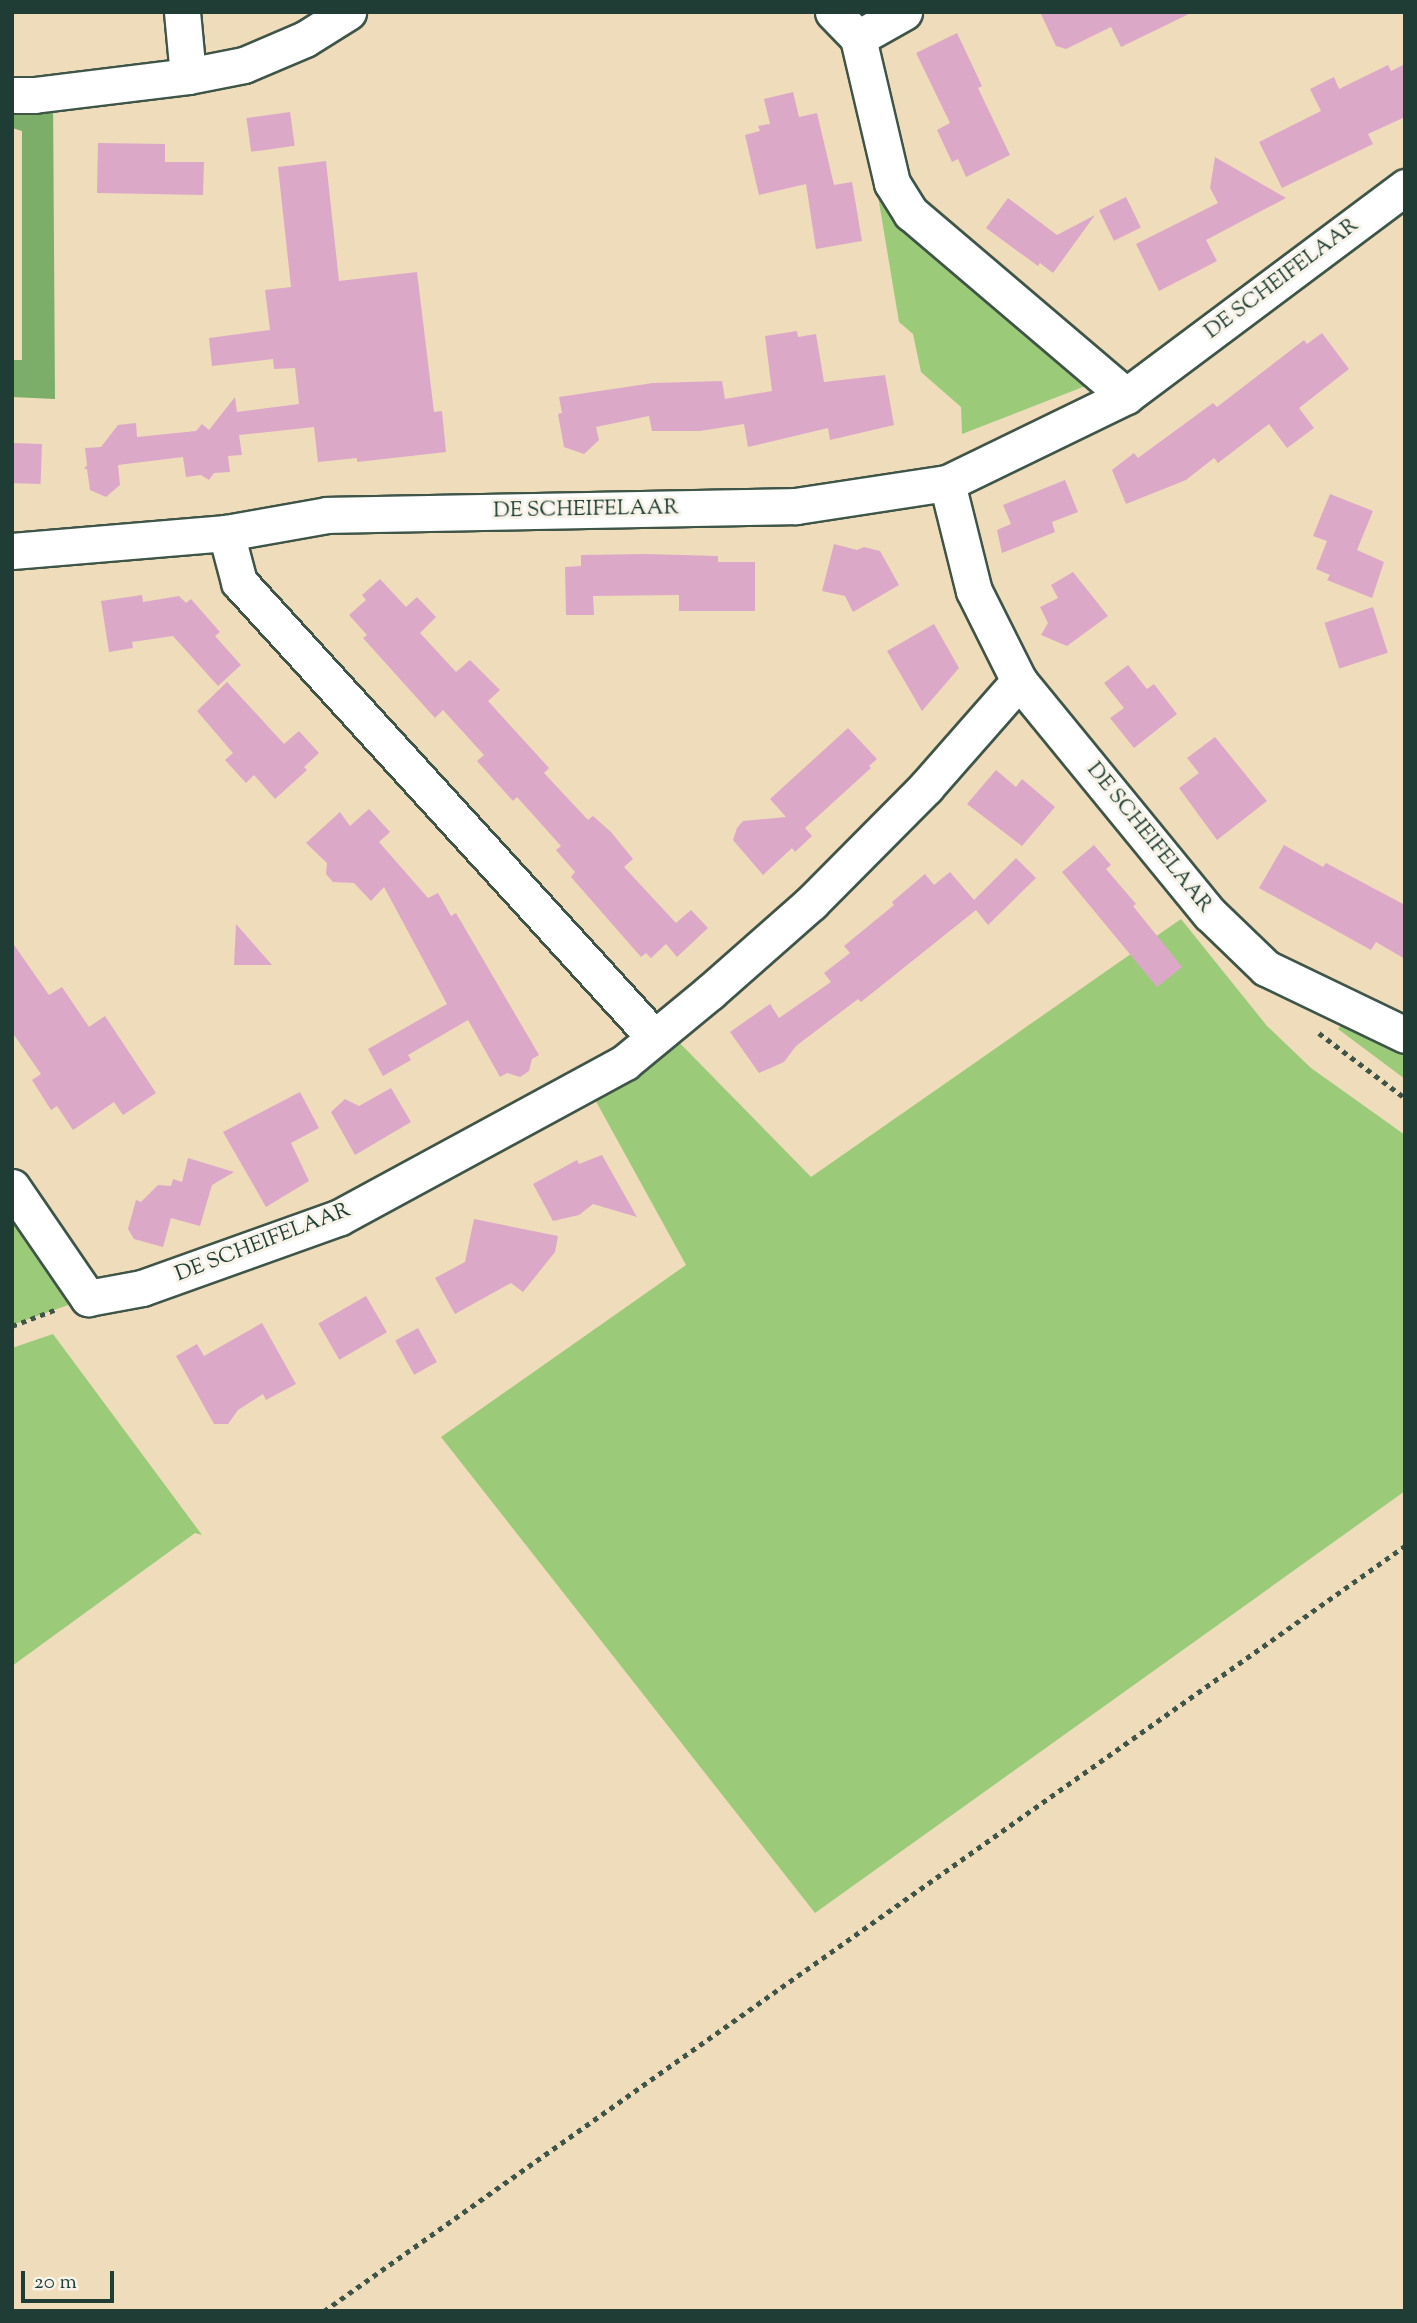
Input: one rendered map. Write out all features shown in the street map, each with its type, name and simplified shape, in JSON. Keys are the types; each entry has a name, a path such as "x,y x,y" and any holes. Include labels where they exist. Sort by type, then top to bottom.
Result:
{"street":[{"path":"182,12 188,76"},
{"path":"12,95 34,96 188,76 244,65 305,39 348,12"},
{"path":"833,12 858,38 892,183 911,213 1126,396"},
{"path":"858,38 904,12"},
{"name":"DE SCHEIFELAAR","path":"12,551 226,533 327,515 796,506 947,483 1126,396 1405,187"},
{"name":"DE SCHEIFELAAR","path":"947,483 974,591 1019,681 1210,914 1266,968 1405,1035"},
{"path":"226,533 239,582 654,1037"},
{"name":"DE SCHEIFELAAR","path":"88,1297 142,1288 340,1217 625,1062 811,903 926,787 1019,681"},
{"path":"12,1187 88,1297"}],"path":[{"path":"1317,1031 1405,1098"},
{"path":"12,1326 88,1297"},
{"path":"324,2311 1405,1546"}],"green space":[{"path":"53,93 55,399 12,397 12,360 22,360 22,131 12,128 12,97"},
{"path":"872,160 1088,385 962,434 961,407 921,372 913,334 899,322"},
{"path":"1181,919 1267,1026 1311,1068 1405,1135 1405,1491 815,1913 441,1437 686,1265 587,1085 664,1027 811,1177"},
{"path":"1344,1022 1405,1051 1405,1079 1338,1029"},
{"path":"12,1181 88,1298 12,1325"},
{"path":"53,1334 202,1535 195,1533 12,1666 12,1348"}],"building":[{"path":"1040,12 1193,12 1121,47 1111,27 1066,49 1056,46"},
{"path":"957,33 982,86 978,88 1010,155 966,177 958,159 952,162 937,130 950,123 916,53"},
{"path":"1405,64 1405,117 1368,134 1373,144 1282,188 1259,142 1321,111 1310,89 1334,77 1339,89 1388,65 1391,71"},
{"path":"793,92 799,117 817,113 834,185 852,182 862,241 816,249 806,184 759,195 745,135 760,131 758,126 770,124 764,99"},
{"path":"290,112 295,146 251,152 246,118"},
{"path":"98,143 165,144 165,162 204,162 203,195 97,193"},
{"path":"1215,157 1286,198 1206,240 1217,261 1159,291 1136,244 1218,203 1210,188"},
{"path":"326,161 339,281 417,272 434,412 442,411 446,452 357,462 357,458 318,462 314,427 239,435 242,455 228,456 230,472 214,473 209,480 201,475 186,477 183,457 118,465 120,485 106,497 90,490 87,469 84,469 87,465 85,448 101,447 118,425 136,423 137,437 196,431 202,424 209,430 235,397 237,412 299,404 295,368 274,369 273,359 212,366 209,338 270,330 265,290 291,287 278,167"},
{"path":"1126,197 1141,228 1114,241 1099,210"},
{"path":"1008,198 1057,235 1095,215 1053,273 1040,263 1038,266 986,228"},
{"path":"797,331 798,337 816,334 824,382 885,375 894,425 830,440 828,428 748,447 744,424 700,431 652,431 649,416 596,427 599,440 584,454 564,447 558,414 562,413 559,397 653,383 722,381 725,399 772,391 765,336"},
{"path":"1322,333 1349,369 1299,408 1314,428 1287,448 1269,424 1218,463 1214,458 1186,480 1126,504 1112,470 1134,453 1138,458 1213,403 1217,407 1304,340 1307,344"},
{"path":"12,443 42,444 41,484 12,483"},
{"path":"1065,480 1078,512 1052,522 1055,532 1002,553 997,530 1011,524 1003,505"},
{"path":"1330,494 1373,511 1357,550 1384,562 1372,598 1327,580 1330,575 1316,569 1327,541 1313,536"},
{"path":"834,544 857,550 864,547 880,551 899,585 853,612 845,596 822,591"},
{"path":"581,555 718,556 718,562 755,562 755,611 679,611 679,595 593,596 594,615 566,615 565,567 581,566"},
{"path":"1073,572 1108,616 1067,646 1041,635 1048,623 1040,607 1058,598 1051,585"},
{"path":"380,579 406,607 417,597 436,617 420,633 456,672 470,660 500,690 488,701 549,768 544,773 588,820 593,816 611,832 633,859 624,867 676,923 691,910 708,928 677,957 666,944 651,958 646,953 641,957 571,877 575,872 556,850 561,846 517,797 513,801 477,761 484,755 443,710 435,718 363,638 367,635 349,615 366,600 362,595"},
{"path":"142,595 143,602 179,596 186,603 191,599 220,632 215,636 241,665 218,686 173,636 132,642 133,648 109,652 101,601"},
{"path":"1373,607 1388,653 1339,668 1324,623"},
{"path":"934,624 959,668 922,711 887,651"},
{"path":"1128,665 1147,689 1154,684 1177,714 1134,748 1110,718 1124,708 1104,683"},
{"path":"227,682 284,744 299,731 319,753 304,767 307,770 275,799 254,775 246,783 225,760 233,753 197,711"},
{"path":"848,728 877,759 869,766 871,768 805,828 812,836 795,852 792,848 763,875 733,840 737,828 743,821 786,817 770,799"},
{"path":"1215,737 1267,801 1217,840 1179,788 1199,773 1187,758"},
{"path":"996,770 1016,787 1022,779 1055,807 1022,846 967,804"},
{"path":"369,809 390,832 379,842 428,898 438,893 451,916 456,913 539,1055 532,1059 529,1071 520,1077 507,1073 500,1077 468,1020 408,1055 411,1060 383,1076 368,1049 447,1004 384,887 371,901 354,883 333,882 326,874 327,863 306,843 340,812 350,826"},
{"path":"1094,845 1111,865 1106,869 1136,904 1133,906 1182,967 1157,987 1062,872"},
{"path":"1284,845 1323,867 1326,863 1405,905 1405,959 1376,942 1371,950 1259,888"},
{"path":"1016,858 1036,878 988,925 976,910 861,1002 858,999 796,1046 784,1062 759,1073 730,1032 770,1004 779,1018 831,982 824,973 850,953 844,946 894,905 892,902 925,874 934,885 950,872 974,900"},
{"path":"236,924 272,965 234,965"},
{"path":"12,942 49,995 62,987 89,1027 105,1016 156,1093 123,1115 114,1102 73,1130 57,1106 51,1110 32,1080 41,1074 12,1032"},
{"path":"391,1088 411,1122 355,1155 331,1112 345,1099 359,1106"},
{"path":"300,1092 319,1128 291,1143 309,1181 266,1207 223,1132"},
{"path":"602,1155 637,1217 593,1204 579,1215 553,1221 533,1184 577,1160 579,1164"},
{"path":"188,1158 234,1172 212,1185 200,1226 171,1218 163,1247 134,1239 128,1229 136,1200 141,1202 158,1185 171,1186 173,1179 182,1182"},
{"path":"474,1219 558,1236 555,1252 523,1292 511,1283 455,1314 435,1278 465,1262"},
{"path":"366,1296 387,1332 339,1360 318,1324"},
{"path":"262,1323 296,1384 266,1400 263,1394 238,1410 228,1424 214,1424 176,1356 197,1344 204,1356"},
{"path":"418,1328 437,1362 414,1375 395,1341"}]}
